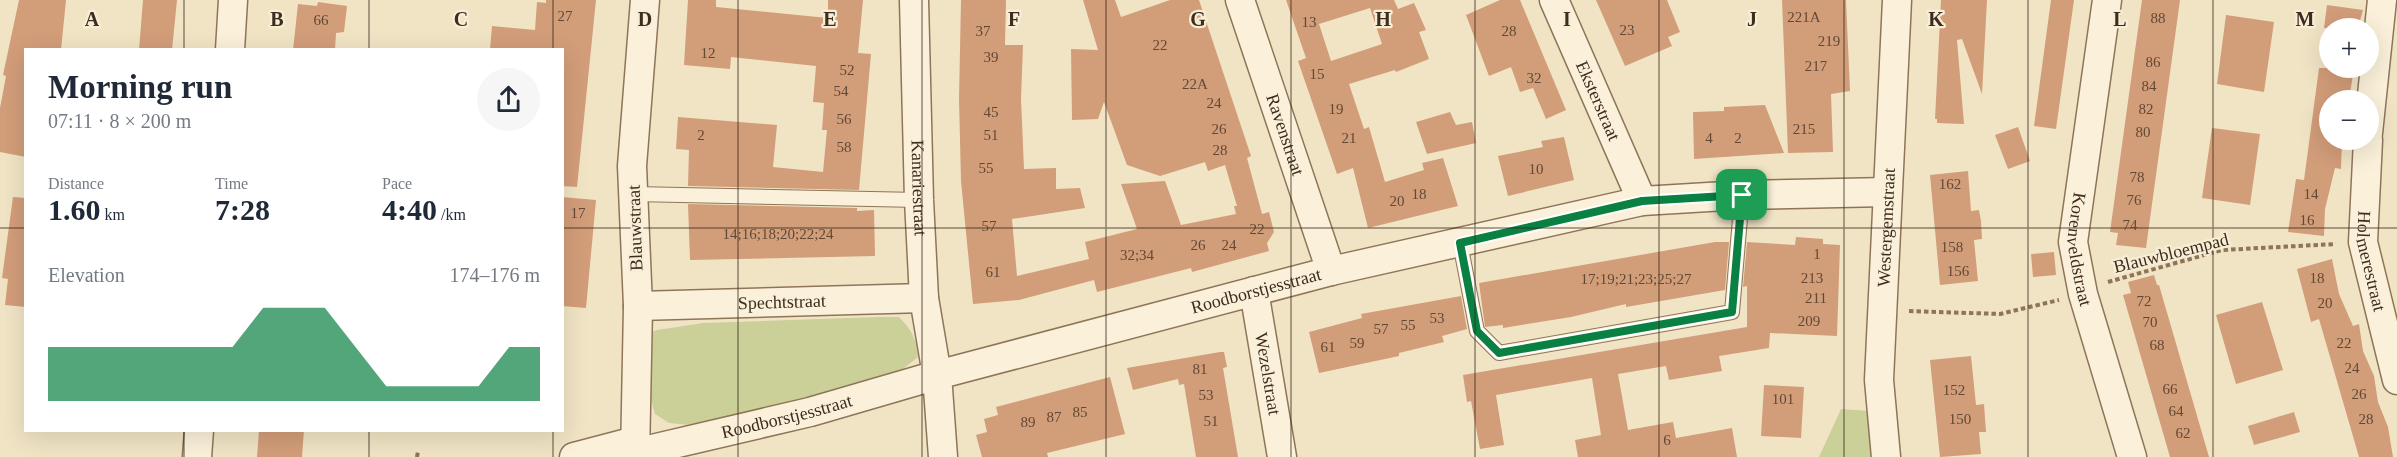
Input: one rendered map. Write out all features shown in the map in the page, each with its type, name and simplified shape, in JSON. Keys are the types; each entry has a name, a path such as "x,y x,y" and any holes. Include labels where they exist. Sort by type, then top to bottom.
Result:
{"street":[{"path":"230,48 233,0"},
{"name":"Blauwstraat","path":"635,450 638,306 632,166 645,0"},
{"name":"Kanariestraat","path":"914,0 924,298 937,375 943,457"},
{"name":"Ravenstraat","path":"1240,0 1331,271"},
{"name":"Eksterstraat","path":"1554,0 1642,201"},
{"name":"Westergemstraat","path":"1886,457 1879,380 1897,0"},
{"name":"Korenveldstraat","path":"2107,0 2073,242 2082,294 2132,457"},
{"path":"2373,90 2382,0"},
{"name":"Holmerestraat","path":"2368,150 2363,242 2397,380"},
{"name":"Roodborstjesstraat","path":"574,457 635,450 810,412 937,375 1331,271 1642,201 1742,195 1887,192"},
{"name":"Wezelstraat","path":"1254,291 1282,457"},
{"name":"Spechtstraat","path":"638,306 924,298"},
{"path":"197,457 199,432"}],"lane":[{"path":"634,194 919,200"},
{"path":"1460,243 1477,331 1499,353 1732,312 1742,195"}],"path":[{"name":"Blauwbloempad","path":"1882,310 2000,314 2082,294 2103,283 2222,250 2363,242"},
{"path":"417,457 418,451"}],"green space":[{"path":"899,317 913,335 918,357 899,372 880,382 738,416 689,425 669,423 655,414 651,400 647,333 703,323"},
{"path":"1841,409 1870,411 1874,457 1819,457"}],"building":[{"path":"19,0 66,0 61,48 24,48 24,157 0,152 0,108 6,76 3,75"},
{"path":"143,0 177,0 172,48 139,48"},
{"path":"546,0 596,0 577,187 564,186 564,48 490,48 492,26 535,30 537,2 546,3"},
{"path":"688,0 716,0 716,7 828,18 828,0 863,0 858,53 871,54 859,190 688,186 689,150 676,149 678,117 777,125 773,167 823,172 827,130 822,130 824,103 813,102 816,66 731,57 730,69 684,65"},
{"path":"961,0 1006,0 1005,45 1023,45 1021,99 1024,169 1056,168 1056,189 1080,188 1085,208 1012,219 1017,276 1089,259 1085,242 1137,229 1121,184 1165,181 1181,225 1236,214 1234,206 1237,206 1225,165 1208,171 1205,162 1160,176 1127,165 1104,102 1098,119 1072,120 1071,49 1098,50 1083,0 1115,0 1121,17 1170,0 1199,0 1251,156 1247,158 1262,214 1269,212 1274,232 1267,243 1269,251 1192,272 1191,268 1097,292 1094,280 1019,300 973,304 961,181 959,99"},
{"path":"1286,0 1394,0 1398,9 1414,3 1426,30 1419,32 1429,59 1396,72 1395,70 1349,84 1364,129 1369,127 1385,182 1424,170 1422,163 1443,158 1458,206 1368,228 1353,168 1337,174 1298,61 1306,58","holes":["1370,8 1382,44 1331,61 1319,24"]},
{"path":"1500,0 1520,0 1566,110 1546,119 1533,88 1520,92 1511,67 1489,76 1466,15"},
{"path":"1596,0 1667,0 1680,32 1668,37 1672,46 1625,66"},
{"path":"1782,0 1846,0 1850,91 1831,94 1833,152 1788,153"},
{"path":"1941,0 1987,0 1982,94 1962,39 1957,40 1964,124 1937,123 1935,119"},
{"path":"2051,0 2074,0 2056,129 2034,126"},
{"path":"2142,0 2180,0 2146,248 2116,245 2118,233 2110,232"},
{"path":"318,2 347,6 344,32 336,33 335,48 293,48 298,4 317,6"},
{"path":"2327,5 2363,10 2361,18 2325,18"},
{"path":"2226,15 2274,22 2264,92 2217,84"},
{"path":"2319,68 2319,78 2352,78 2351,90 2319,90 2319,150 2342,150 2341,169 2335,168 2325,209 2324,236 2288,232 2296,179 2304,180"},
{"path":"1765,105 1784,153 1694,159 1693,112 1724,111 1724,107"},
{"path":"1450,112 1456,125 1472,122 1476,143 1427,154 1416,122"},
{"path":"2018,127 2030,161 2008,169 1995,135"},
{"path":"2212,128 2260,134 2250,205 2202,198"},
{"path":"1564,137 1574,180 1508,196 1498,156 1543,147 1541,141"},
{"path":"1968,171 1971,211 1979,210 1981,221 1982,239 1974,240 1978,281 1940,285 1930,175"},
{"path":"13,197 24,198 24,307 5,305 8,279 2,278"},
{"path":"564,197 596,200 586,308 564,306"},
{"path":"688,204 874,210 875,256 690,260"},
{"path":"1796,237 1823,239 1823,244 1840,245 1837,336 1770,333 1769,348 1719,356 1722,371 1669,380 1666,366 1618,374 1628,430 1673,422 1676,438 1732,428 1737,457 1578,457 1575,440 1601,435 1592,378 1496,395 1504,445 1480,449 1471,401 1467,402 1463,375 1747,327 1747,286 1743,287 1747,242 1795,245"},
{"path":"1715,242 1729,242 1725,290 1626,307 1626,304 1571,317 1503,328 1503,325 1485,327 1479,283"},
{"path":"2054,252 2056,275 2033,277 2031,254"},
{"path":"2332,259 2339,294 2353,326 2359,324 2363,351 2374,376 2378,402 2388,427 2393,457 2359,457 2319,319 2311,322 2297,269"},
{"path":"2154,275 2159,285 2209,457 2170,457 2123,295 2131,293 2128,282"},
{"path":"1461,296 1467,329 1442,336 1444,342 1399,353 1399,356 1319,373 1309,332 1362,318 1361,314"},
{"path":"2262,302 2283,370 2236,384 2216,315"},
{"path":"1224,352 1227,367 1223,368 1238,457 1196,457 1184,384 1179,385 1178,379 1133,390 1127,368"},
{"path":"1971,356 1976,405 1984,404 1986,432 1979,432 1981,454 1940,457 1930,360"},
{"path":"1110,377 1125,434 1047,453 1048,457 982,457 976,435 987,432 984,419 998,415 996,407"},
{"path":"1764,385 1804,387 1801,438 1761,436"},
{"path":"2294,412 2300,432 2254,445 2248,426"},
{"path":"259,432 304,432 302,457 257,457"}],"route":[{"path":"1742,195 1732,312 1499,353 1477,331 1460,243 1642,201 1742,195"}]}
